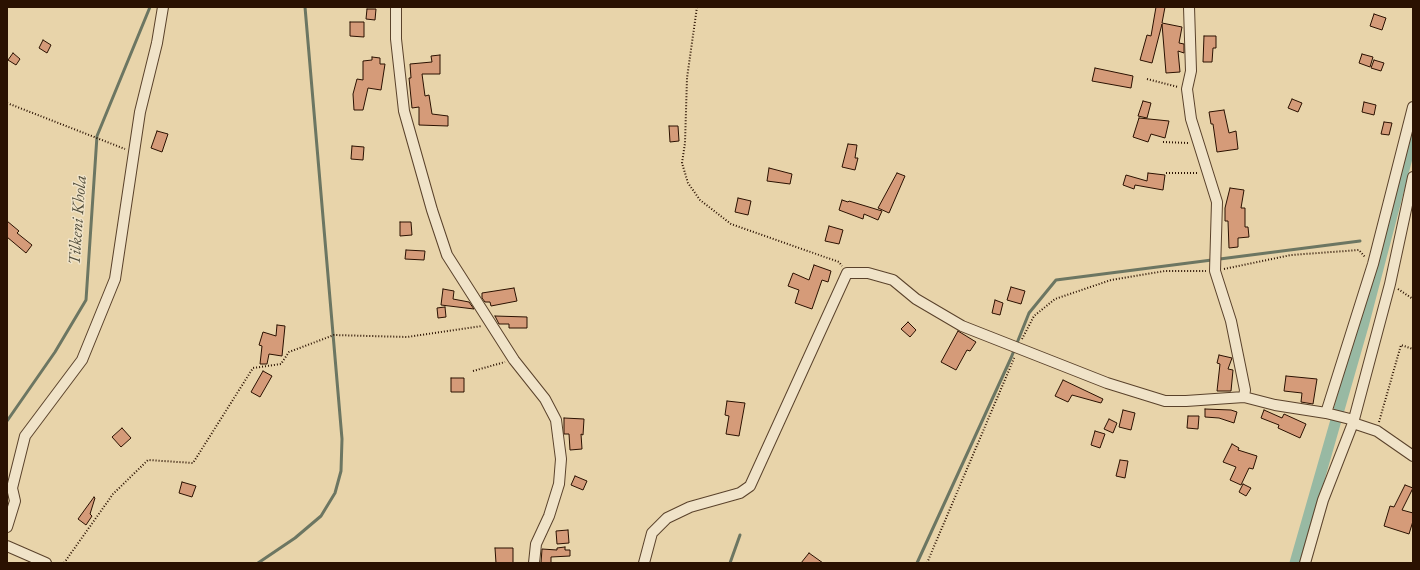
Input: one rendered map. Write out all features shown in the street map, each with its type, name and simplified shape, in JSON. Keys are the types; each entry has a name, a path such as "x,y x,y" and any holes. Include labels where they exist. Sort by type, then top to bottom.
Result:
{"street":[{"path":"7,527 12,488 25,436 82,360 114,279 135,153 140,112 157,43 163,7"},
{"path":"396,7 396,39 404,111 432,210 447,255 490,325 514,360 546,399 556,420 561,459 559,484 549,516 536,544 534,563"},
{"path":"1189,7 1191,71 1187,89 1191,118 1206,173 1217,202 1215,271 1231,321 1246,390 1244,397"},
{"path":"1326,413 1373,264 1413,107"},
{"path":"1305,563 1323,500 1352,421 1390,284 1413,177"},
{"path":"644,563 652,533 667,518 690,507 740,493 750,486 847,273 868,272 893,280 916,299 962,326 1107,384 1165,401 1244,397 1275,405 1326,413 1352,421 1376,431 1413,456"},
{"path":"7,546 46,563"}],"path":[{"path":"697,7 688,78 685,143 682,163 688,182 700,200 731,224 839,262 847,273"},
{"path":"1147,79 1187,89"},
{"path":"7,103 97,136 135,153"},
{"path":"1163,142 1199,144"},
{"path":"1166,172 1206,173"},
{"path":"927,563 1018,348 1034,316 1055,299 1111,280 1165,271 1215,271 1291,255 1359,250 1373,264"},
{"path":"1390,284 1413,299"},
{"path":"64,563 113,494 148,460 193,462 253,368 281,364 289,352 334,335 407,337 490,325"},
{"path":"1376,431 1401,345 1413,349"},
{"path":"473,371 514,360"}],"building":[{"path":"1156,7 1165,7 1162,23 1182,27 1179,43 1184,44 1184,53 1178,51 1180,72 1166,73 1162,24 1152,63 1140,60 1147,35 1151,36"},
{"path":"367,9 376,9 375,20 366,19"},
{"path":"1374,14 1386,18 1382,30 1370,26"},
{"path":"350,22 364,22 364,37 350,36"},
{"path":"1204,36 1216,36 1216,48 1213,48 1212,62 1203,62"},
{"path":"43,40 51,45 47,53 39,48"},
{"path":"13,53 20,59 16,65 8,60"},
{"path":"1362,54 1373,57 1370,67 1359,63"},
{"path":"440,55 440,74 422,74 425,96 429,95 432,114 448,116 448,126 419,125 419,107 412,108 409,78 411,78 410,64 432,62 431,56"},
{"path":"372,57 380,58 380,64 385,64 381,90 368,88 363,110 354,110 353,94 357,79 363,80 363,61 372,60"},
{"path":"1374,60 1384,63 1381,71 1371,68"},
{"path":"1095,68 1133,76 1131,88 1092,81"},
{"path":"1292,99 1302,103 1298,112 1288,108"},
{"path":"1143,101 1151,103 1147,118 1138,116"},
{"path":"1364,102 1376,105 1374,115 1362,112"},
{"path":"1224,110 1229,133 1236,131 1238,149 1217,152 1213,124 1211,124 1209,112"},
{"path":"1139,118 1169,121 1165,138 1151,134 1148,142 1133,137"},
{"path":"1384,122 1392,123 1389,135 1381,134"},
{"path":"669,126 678,126 679,141 670,142"},
{"path":"157,131 168,134 162,152 151,148"},
{"path":"848,144 857,145 855,158 858,158 855,170 842,167"},
{"path":"352,146 364,147 363,160 351,159"},
{"path":"769,168 792,174 790,184 767,181"},
{"path":"897,173 905,176 889,213 878,208"},
{"path":"1148,173 1165,175 1163,190 1135,185 1134,189 1123,185 1126,175 1147,181"},
{"path":"1230,188 1244,190 1241,208 1245,208 1245,227 1248,227 1249,237 1238,238 1238,247 1229,248 1228,221 1225,221 1225,208"},
{"path":"738,198 751,201 748,215 735,212"},
{"path":"842,200 882,211 878,220 864,214 863,219 839,210"},
{"path":"7,221 19,231 17,233 32,245 26,253 7,237"},
{"path":"400,222 411,222 412,235 400,236"},
{"path":"829,226 843,230 839,244 825,241"},
{"path":"406,250 425,251 424,260 405,259"},
{"path":"814,265 831,271 828,282 822,280 812,309 795,303 799,290 788,286 793,273 809,280"},
{"path":"1011,287 1025,291 1021,304 1007,300"},
{"path":"514,288 517,301 491,306 490,302 485,302 482,298 482,293"},
{"path":"443,289 454,291 453,299 469,302 474,309 441,305"},
{"path":"995,300 1003,303 1000,315 992,313"},
{"path":"445,307 446,317 438,318 437,308"},
{"path":"495,316 527,317 527,328 509,328 509,324 499,324"},
{"path":"908,322 916,330 910,337 901,329"},
{"path":"277,325 285,326 282,356 269,354 267,364 260,364 262,346 259,345 263,332 276,336"},
{"path":"958,331 976,342 970,351 967,350 956,370 941,362"},
{"path":"1219,355 1232,358 1228,369 1233,370 1231,391 1217,391 1220,364 1217,363"},
{"path":"263,371 272,376 260,397 251,392"},
{"path":"1286,376 1317,379 1313,404 1301,402 1302,393 1284,391"},
{"path":"451,378 464,378 464,392 451,392"},
{"path":"1063,380 1103,399 1101,403 1072,395 1068,402 1055,396"},
{"path":"727,401 745,403 739,436 726,434 729,416 725,415"},
{"path":"1205,409 1231,410 1237,412 1234,423 1219,418 1205,417"},
{"path":"1123,410 1135,413 1131,430 1119,427"},
{"path":"1264,410 1282,418 1284,414 1306,424 1300,438 1278,428 1279,425 1261,418"},
{"path":"1188,416 1199,416 1198,429 1187,428"},
{"path":"564,418 584,419 583,435 581,434 582,449 570,450 569,434 564,434"},
{"path":"1109,419 1117,423 1113,433 1104,429"},
{"path":"122,428 131,438 121,447 112,437"},
{"path":"1095,431 1105,434 1100,448 1091,445"},
{"path":"1232,444 1239,448 1238,450 1257,456 1253,469 1249,468 1241,485 1230,480 1236,467 1223,462"},
{"path":"1120,460 1128,461 1125,478 1116,476"},
{"path":"575,476 587,481 583,490 571,485"},
{"path":"182,482 196,486 192,497 179,493"},
{"path":"1243,484 1251,488 1246,496 1239,492"},
{"path":"1405,485 1413,488 1402,510 1413,513 1413,521 1409,534 1384,526 1390,506 1394,507"},
{"path":"94,497 95,498 90,514 92,516 86,525 78,519"},
{"path":"568,530 569,543 557,544 556,531"},
{"path":"565,547 565,550 570,550 570,556 551,557 551,563 541,563 542,549 557,550 557,548"},
{"path":"495,548 513,548 513,563 496,563"},
{"path":"809,553 823,563 801,563"}],"waterway":[{"name":"Tilkeni Khola","path":"7,421 55,352 86,300 97,136 150,7"},
{"path":"258,563 295,538 321,516 335,493 341,471 342,439 305,7"},
{"path":"1295,563 1363,326 1413,135"},
{"path":"917,563 1011,358 1029,313 1056,280 1360,241"},
{"path":"730,563 740,535"}]}
